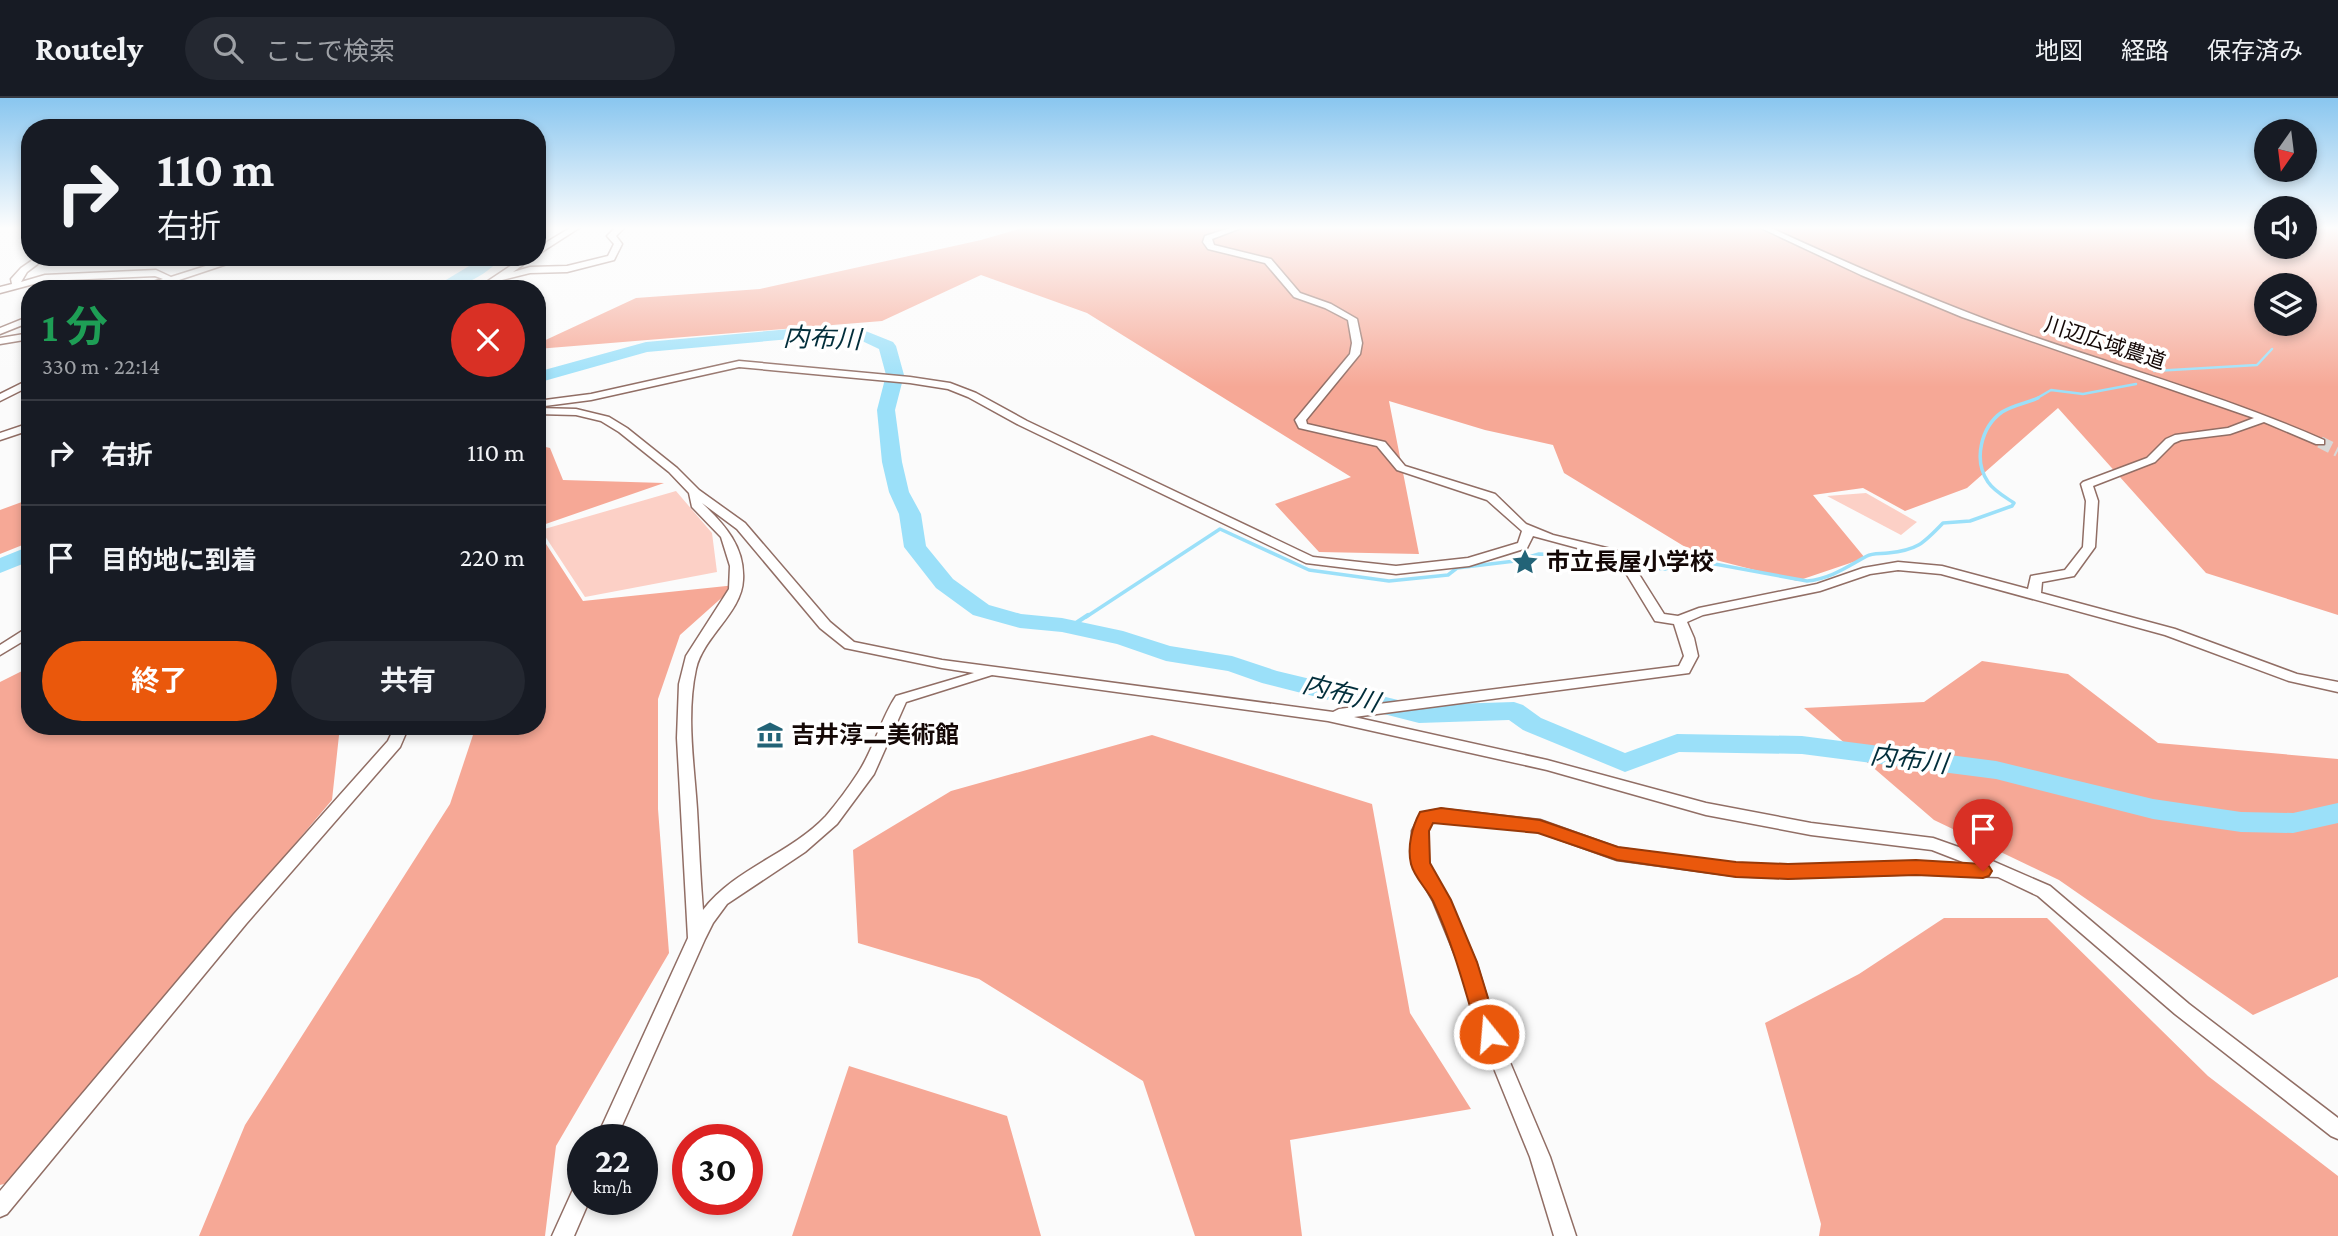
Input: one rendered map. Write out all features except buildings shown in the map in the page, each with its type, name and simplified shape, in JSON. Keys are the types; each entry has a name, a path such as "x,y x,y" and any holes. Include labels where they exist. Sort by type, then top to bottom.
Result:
{"street":[{"path":"1285,281 1297,295 1328,306 1352,319 1357,344 1354,354 1300,423 1381,444 1401,468 1490,497 1516,523 1529,530 1549,538 1615,554 1626,562 1660,618 1679,620 1699,612 1820,587 1868,571 1898,566 1942,570 2170,632 2294,678 2338,687"},
{"name":"川辺広域農道","path":"1880,281 2036,341 2264,418 2320,442"},
{"path":"0,290 21,284"},
{"path":"0,331 21,323"},
{"path":"0,341 21,338"},
{"path":"546,403 592,397 739,364 910,380 950,386 972,395 1023,423 1311,560 1396,570 1469,562 1523,545 1529,530"},
{"path":"0,398 21,387"},
{"path":"546,411 576,412 605,419 673,470 695,492 741,526 825,625 850,645 942,664 1328,716 1547,765 1706,809 1811,829 1933,844 2044,891 2182,1009 2338,1130"},
{"path":"2034,594 2036,579 2069,573 2089,547 2092,501 2087,484 2151,460 2170,440 2230,431 2264,418"},
{"path":"0,437 21,429"},
{"path":"695,492 696,504 722,529 732,543 737,583 734,596 697,647 686,685 686,781 696,939"},
{"path":"1328,716 1684,670 1691,656 1688,638 1679,620"},
{"path":"0,651 21,636"},
{"path":"613,1124 696,939 706,919 721,899 799,848 831,820 866,774 893,711 901,699 995,671"},
{"path":"0,1207 240,919 395,743 398,735"},
{"path":"1565,1236 1540,1157 1489,1034 1467,962 1441,900 1420,864 1420,831 1427,817 1441,815 1540,826 1617,853 1736,870 1788,872 1916,868 2004,873"},
{"path":"563,1236 572,1215"}],"shaded area":[{"path":"796,281 968,281 882,321 546,348 546,340 636,298 760,289"},
{"path":"998,281 2254,281 2254,336 2317,336 2317,281 2338,281 2338,615 2206,573 2058,408 1967,488 1905,511 1863,488 1813,495 1865,558 1797,581 1700,556 1564,473 1553,445 1485,430 1389,401 1419,554 1319,552 1275,504 1351,477 1087,313"},
{"path":"546,447 550,448 563,480 664,483 546,524"},
{"path":"676,491 712,533 717,572 585,597 546,538 546,529"},
{"path":"1866,493 1917,522 1901,535 1827,496"},
{"path":"21,502 21,546 0,554 0,510"},
{"path":"546,544 583,601 736,585 680,635 658,699 658,809 669,953 556,1146 545,1236 199,1236 245,1125 450,804 473,735 546,735"},
{"path":"1982,661 2068,674 2158,743 2338,759 2338,977 2253,1015 2059,880 1934,820 1804,708 1924,702"},
{"path":"21,672 21,735 339,735 332,800 8,1183 0,1185 0,682"},
{"path":"1152,735 1372,804 1410,1013 1471,1109 1290,1140 1302,1236 1195,1236 1143,1081 979,979 858,943 853,850 951,791"},
{"path":"1944,918 2047,918 2208,1076 2338,1176 2338,1236 1819,1236 1821,1224 1765,1023 1859,974"},
{"path":"849,1066 1007,1116 1041,1236 792,1236"}],"waterway":[{"name":"内布川","path":"546,375 646,347 813,332 863,335 887,346 895,375 886,410 892,462 899,492 910,514 915,547 938,572 944,583 981,610 1020,621 1062,625 1123,638 1166,653 1232,664 1271,677 1419,714 1514,711 1532,724 1625,763 1677,743 1802,745 1996,770 2153,809 2241,822 2293,823 2338,813"},
{"path":"2154,371 2257,365 2272,349"},
{"path":"2036,399 2051,390 2083,394 2136,384"},
{"path":"1631,566 1665,569 1693,560 1807,581 1831,575 1869,555 1913,548 1943,523 1970,521 2012,506 2014,503 1993,488 1983,473 1980,454 1984,435 2002,412 2036,399"},
{"path":"1086,617 1220,529 1309,570 1389,581 1448,575 1457,568 1515,561 1539,554 1587,556 1623,564"},
{"path":"0,566 21,557"},
{"path":"1070,627 1088,615"}],"tunnel":[{"path":"2320,442 2338,451"}],"place":[{"name":"市立長屋小学校","path":"1525,562"},
{"name":"吉井淳二美術館","path":"770,735"}],"route":[{"path":"1489,1034 1467,962 1441,900 1420,864 1420,831 1427,817 1441,815 1492,823 1540,826 1617,853 1736,870 1788,872 1916,868 1983,871"}]}
